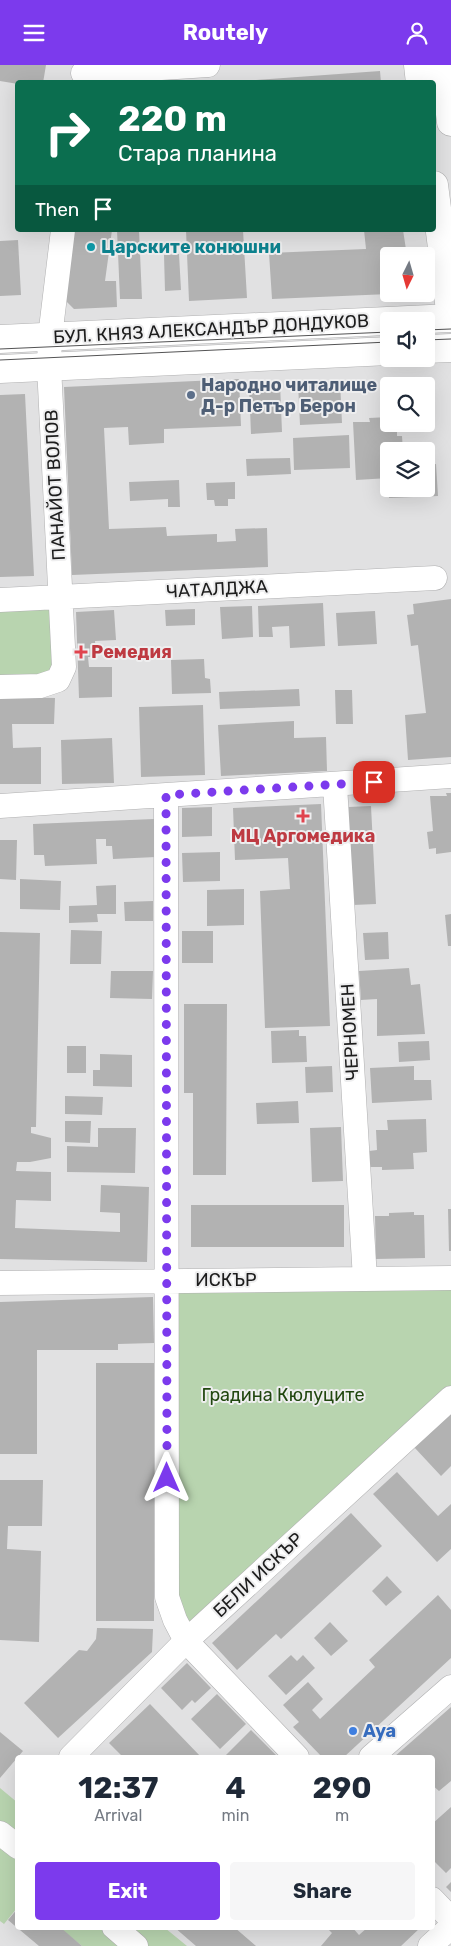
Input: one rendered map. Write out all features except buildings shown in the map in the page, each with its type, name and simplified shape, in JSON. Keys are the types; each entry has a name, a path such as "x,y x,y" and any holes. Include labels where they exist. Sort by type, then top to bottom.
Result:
{"main road":[{"path":"418,65 420,80"},
{"path":"444,65 451,122"},
{"path":"436,201 451,318"},
{"name":"БУЛ. КНЯЗ АЛЕКСАНДЪР ДОНДУКОВ","path":"0,339 451,318"},
{"path":"435,349 451,348"},
{"name":"БУЛ. КНЯЗ АЛЕКСАНДЪР ДОНДУКОВ","path":"0,369 380,351"}],"street":[{"path":"83,73 208,65"},
{"name":"ПАНАЙОТ ВОЛОВ","path":"0,687 40,686 58,681 64,667 49,367 50,337 63,232"},
{"name":"ЧАТАЛДЖА","path":"0,600 435,578"},
{"path":"0,806 451,776"},
{"name":"ЧЕРНОМЕН","path":"335,785 365,1279"},
{"path":"166,795 167,1597 174,1620 186,1641 295,1755"},
{"name":"ИСКЪР","path":"0,1283 451,1278"},
{"name":"БЕЛИ ИСКЪР","path":"72,1755 186,1641 451,1398"},
{"path":"373,1755 451,1687"},
{"path":"0,1833 15,1845"},
{"path":"435,1902 451,1919"},
{"path":"430,1946 451,1927"},
{"path":"117,1930 136,1946"}],"green space":[{"path":"61,596 64,667 0,687 0,600"},
{"name":"Градина Кюлуците","path":"451,1278 451,1397 187,1640 169,1597 167,1282"},
{"path":"0,1788 15,1800 15,1910 4,1924 0,1921"},
{"path":"62,1930 167,1930 187,1946 82,1946"}],"tram line":[{"path":"435,330 451,329"},
{"path":"0,349 380,332"},
{"path":"435,340 451,339"},
{"path":"0,360 380,342"}],"place":[{"name":"Царските конюшни","path":"91,247"},
{"name":"Народно читалище Д-р Петър Берон","path":"191,395"},
{"name":"Ремедия","path":"81,652"},
{"name":"МЦ Аргомедика","path":"303,816"},
{"name":"Aya","path":"353,1731"}],"route":[{"path":"167,1478 166,795 374,782"}]}
